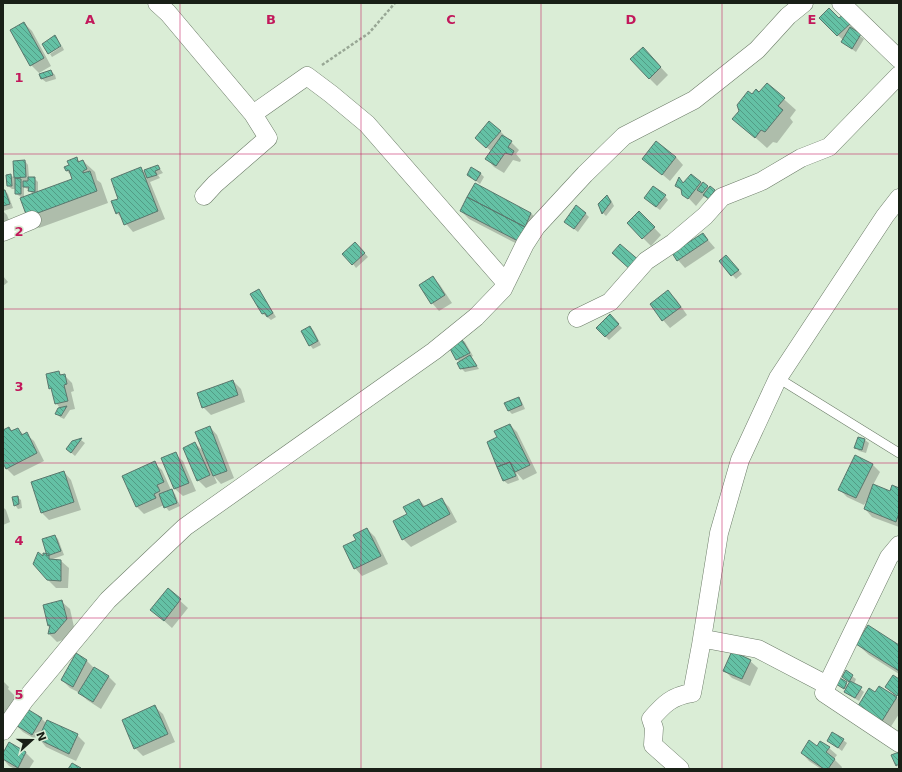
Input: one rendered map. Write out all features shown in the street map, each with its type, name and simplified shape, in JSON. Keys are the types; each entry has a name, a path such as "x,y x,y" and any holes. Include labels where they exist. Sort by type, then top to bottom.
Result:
{"street":[{"path":"158,3 252,114 268,138 215,184 204,196"},
{"path":"3,731 24,701 108,600 185,527 434,351 476,317 503,289 525,244 536,227 585,174 624,136 694,100 757,50 788,16 804,3"},
{"path":"841,3 899,59"},
{"path":"577,318 610,302 646,261 674,243 704,216 722,197 762,181 801,158 829,147 899,75"},
{"path":"252,114 307,76 367,124 506,283"},
{"path":"680,769 653,744 654,728 651,719 662,706 679,695 692,693 719,533 740,460 778,378 885,216 899,198"},
{"path":"3,232 32,220"},
{"path":"899,545 889,557 824,693 899,743"},
{"path":"701,645 705,639 758,649 827,685"}],"lane":[{"path":"778,378 899,453"}],"path":[{"path":"307,76 333,56 368,33 395,3"}],"building":[{"path":"829,8 839,18 844,14 852,22 837,36 819,18"},
{"path":"24,22 44,58 30,66 10,30"},
{"path":"850,27 861,34 852,49 841,42"},
{"path":"55,35 61,46 48,54 42,44"},
{"path":"643,47 661,67 649,79 630,59"},
{"path":"51,70 53,75 41,79 39,74"},
{"path":"767,83 785,98 778,106 783,110 765,132 761,130 755,138 732,119 739,111 737,105 748,91 752,94 756,89 759,92"},
{"path":"489,121 501,131 486,148 475,138"},
{"path":"502,135 512,141 508,147 514,151 512,155 505,153 496,166 485,159"},
{"path":"656,141 676,157 662,175 642,159"},
{"path":"77,157 78,162 83,160 87,169 83,171 83,173 90,171 97,191 27,217 20,198 72,179 69,170 66,171 64,167 69,165 67,161"},
{"path":"25,160 26,177 14,178 13,161"},
{"path":"158,165 160,169 155,171 157,175 147,178 144,170"},
{"path":"141,167 158,211 124,225 119,212 116,214 111,201 118,199 111,179"},
{"path":"471,167 481,173 476,181 467,175"},
{"path":"11,174 12,186 7,186 6,175"},
{"path":"691,174 701,182 688,199 682,195 681,189 675,186 679,177 683,183"},
{"path":"28,177 35,177 35,192 28,191 29,187 23,187 23,181 28,181"},
{"path":"15,178 21,179 21,194 15,194"},
{"path":"703,182 708,186 702,193 697,190"},
{"path":"475,183 531,213 525,227 467,197"},
{"path":"653,186 666,195 656,207 644,198"},
{"path":"710,186 715,190 709,199 703,195"},
{"path":"3,190 5,190 10,204 3,206"},
{"path":"607,195 611,202 602,214 598,204"},
{"path":"467,197 525,227 518,241 460,211"},
{"path":"576,205 586,213 574,229 564,222"},
{"path":"639,211 655,227 642,239 627,223"},
{"path":"703,233 708,240 677,261 672,253"},
{"path":"355,242 365,253 352,265 342,254"},
{"path":"620,244 641,262 633,272 612,253"},
{"path":"726,255 739,270 731,276 719,261"},
{"path":"433,276 445,295 431,304 419,285"},
{"path":"259,289 273,313 267,317 265,313 262,314 250,294"},
{"path":"668,290 681,307 662,321 650,304"},
{"path":"610,314 619,324 605,337 596,328"},
{"path":"310,326 318,341 309,346 301,331"},
{"path":"461,338 470,353 456,360 448,345"},
{"path":"470,355 477,366 460,369 457,363"},
{"path":"59,371 60,375 65,374 67,384 64,385 68,401 55,404 51,388 49,389 46,374"},
{"path":"233,380 238,395 202,408 197,393"},
{"path":"519,397 522,405 508,411 504,403"},
{"path":"67,406 61,416 55,414 58,408"},
{"path":"510,424 530,465 515,472 510,462 497,467 487,442 497,437 494,431"},
{"path":"210,426 227,471 213,476 195,432"},
{"path":"9,427 11,431 18,428 22,435 27,432 37,453 6,469 3,463 3,430"},
{"path":"858,437 865,439 862,450 854,448"},
{"path":"82,438 71,453 66,449 72,441"},
{"path":"195,442 210,475 197,481 183,448"},
{"path":"176,452 189,483 174,489 161,458"},
{"path":"855,455 873,464 856,498 838,490"},
{"path":"155,461 164,482 157,485 160,491 154,494 156,498 136,507 122,476"},
{"path":"510,462 516,476 503,481 497,467"},
{"path":"64,471 74,502 41,513 31,482"},
{"path":"873,484 890,491 892,485 899,488 899,513 896,522 864,509"},
{"path":"172,489 177,503 164,508 159,494"},
{"path":"18,496 19,504 14,506 12,497"},
{"path":"442,498 450,514 402,540 393,521 407,514 403,507 419,499 423,507"},
{"path":"367,528 381,556 354,569 343,546 356,540 353,535"},
{"path":"55,535 61,551 47,556 42,539"},
{"path":"38,552 43,556 43,553 49,554 49,559 61,560 61,581 47,580 33,564"},
{"path":"168,588 181,599 164,621 150,610"},
{"path":"62,600 67,619 55,633 48,634 50,625 48,626 43,605"},
{"path":"868,625 899,645 899,671 856,644"},
{"path":"732,651 751,660 742,679 723,671"},
{"path":"76,653 87,660 73,687 61,680"},
{"path":"94,667 109,676 93,702 78,693"},
{"path":"846,670 853,675 849,682 842,677"},
{"path":"893,675 899,679 899,693 897,696 885,687"},
{"path":"840,678 847,682 844,689 836,684"},
{"path":"850,681 862,687 855,698 844,692"},
{"path":"879,686 897,697 882,721 858,706 869,688 875,692"},
{"path":"155,705 168,734 134,749 122,720"},
{"path":"24,707 42,718 32,735 14,724"},
{"path":"47,720 78,734 69,754 38,739"},
{"path":"832,732 844,739 838,748 827,741"},
{"path":"809,740 817,746 820,741 830,747 826,752 835,759 828,769 824,769 801,753"},
{"path":"9,742 26,752 18,768 3,759 3,753"},
{"path":"899,752 899,764 896,766 891,755"},
{"path":"72,763 81,768 68,769"}]}
